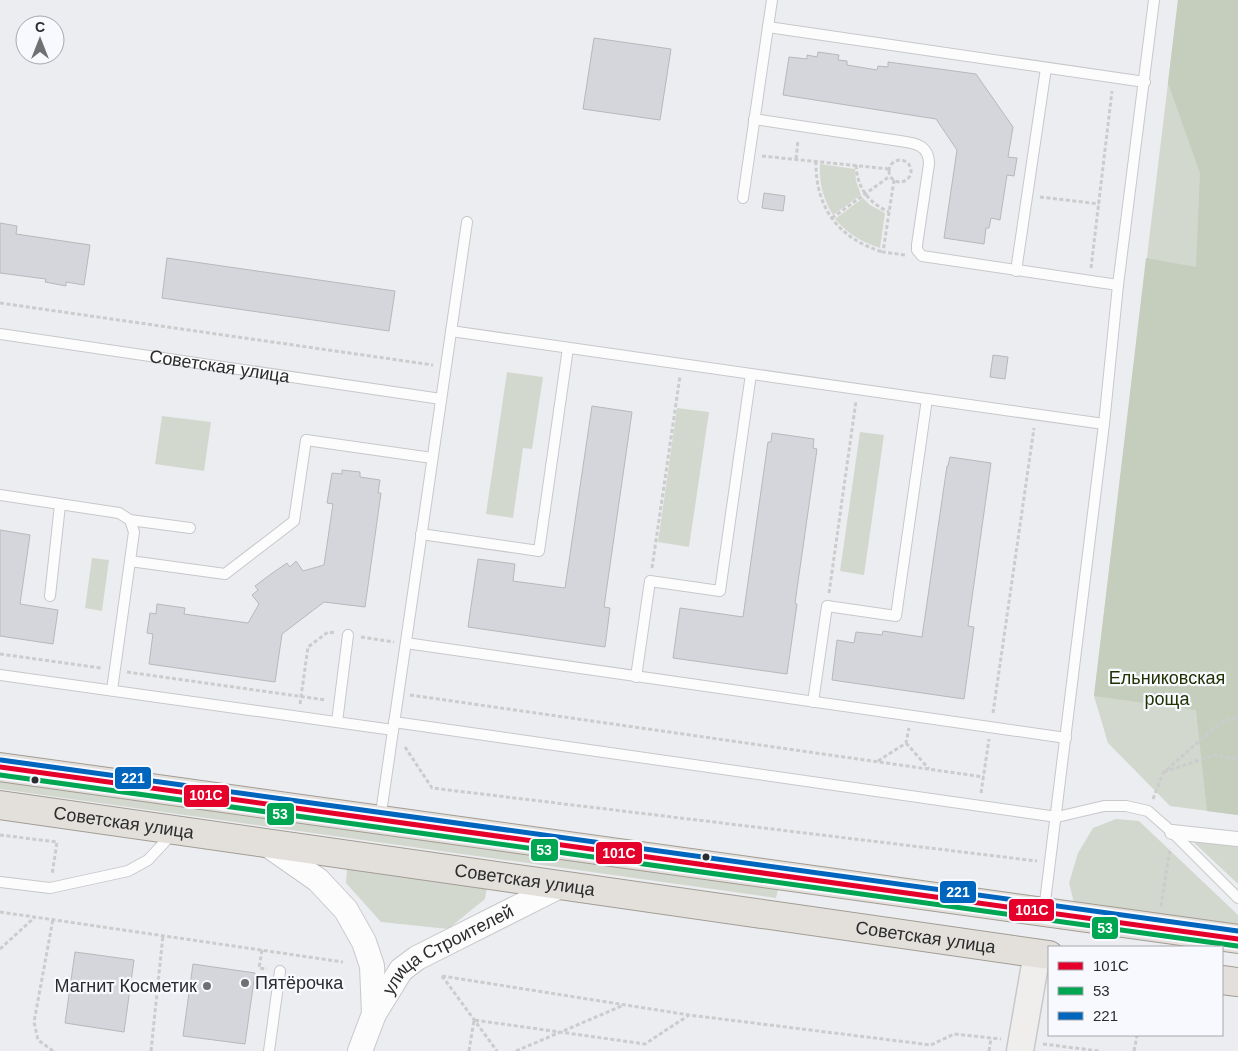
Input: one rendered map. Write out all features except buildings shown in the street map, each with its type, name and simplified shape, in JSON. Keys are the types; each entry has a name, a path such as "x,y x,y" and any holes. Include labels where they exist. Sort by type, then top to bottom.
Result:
{"main road":[{"path":"0,767 1044,914 1157,927 1238,939"},
{"name":"Советская улица","path":"0,805 1043,954"},
{"path":"800,920 806,880"},
{"path":"1023,1045 1043,954 1044,914"},
{"path":"1223,980 1238,982"}],"street":[{"path":"1172,832 1238,838"},
{"name":"улица Строителей","path":"265,843 318,880 346,910 364,942 372,966 374,1014"},
{"name":"улица Строителей","path":"360,1051 374,1014 401,970 417,958 560,886"}],"lane":[{"path":"742,198 772,0"},
{"path":"1044,914 1104,424 1118,286 1154,0"},
{"path":"768,27 1145,82"},
{"path":"1016,271 1046,68"},
{"path":"754,120 917,143 926,150 929,164 917,245 919,254 926,258 1118,286"},
{"path":"380,821 466,222"},
{"path":"450,331 1104,424"},
{"name":"Советская улица","path":"0,334 441,399"},
{"path":"421,534 539,551 568,348"},
{"path":"636,677 650,581 720,590 751,374"},
{"path":"813,702 827,606 896,616 927,399"},
{"path":"130,561 225,574 294,521 306,440 432,458"},
{"path":"0,495 119,513 130,520 190,528"},
{"path":"50,596 60,505"},
{"path":"112,690 134,532 130,520"},
{"path":"337,722 348,636"},
{"path":"406,644 1066,738"},
{"path":"0,674 298,717 394,726 1057,817 1104,806 1126,806 1148,811 1172,832 1238,898"},
{"path":"0,882 50,888 128,871 148,860 175,830"},
{"path":"269,1051 280,971"}],"path":[{"path":"1090,281 1114,78"},
{"path":"796,159 800,126"},
{"path":"749,154 889,169"},
{"path":"897,160 905,160 911,166 908,179 903,182 894,180 890,176 889,169 890,165 897,160"},
{"path":"816,161 820,197 840,228 860,243 883,252 906,255 919,254"},
{"path":"856,165 858,180 865,194 876,205 889,212"},
{"path":"832,218 890,176"},
{"path":"883,252 894,180"},
{"path":"1027,195 1099,204"},
{"path":"0,303 446,367"},
{"path":"650,581 682,364"},
{"path":"827,606 858,389"},
{"path":"980,806 1036,415"},
{"path":"298,717 308,647 328,632 406,644"},
{"path":"0,654 340,702"},
{"path":"398,693 984,777"},
{"path":"1148,811 1163,773 1222,722 1238,717"},
{"path":"394,726 432,788 1051,863"},
{"path":"878,762 906,743 930,769"},
{"path":"1163,773 1214,755 1238,759"},
{"path":"1161,906 1172,832"},
{"path":"0,835 57,842 50,888"},
{"path":"0,912 343,962"},
{"path":"0,949 35,917"},
{"path":"53,919 34,1022 38,1040 53,1051"},
{"path":"151,1051 163,935"},
{"path":"262,950 259,968 280,971"},
{"path":"497,1051 442,976 690,1015 931,1045 954,1034 991,1038 1023,1045 1099,1051"},
{"path":"516,1051 625,1004"},
{"path":"474,1020 645,1044 690,1015"},
{"path":"470,1051 474,1020"},
{"path":"1134,1051 1137,1036"},
{"path":"989,1051 991,1038"}],"green space":[{"name":"Ельниковская роща","path":"1178,0 1238,0 1238,815 1170,806 1108,743 1094,696"},
{"name":"Ельниковская роща","path":"1178,0 1238,0 1238,815 1207,811 1196,710 1094,696 1146,258 1196,267 1200,173 1168,83"},
{"path":"820,164 855,169 856,181 861,195 833,215 822,191"},
{"path":"863,198 870,205 885,213 880,248 856,237 835,219"},
{"path":"507,372 543,377 532,449 523,448 513,518 486,514"},
{"path":"677,408 709,412 689,547 658,542"},
{"path":"162,416 211,422 204,471 155,464"},
{"path":"860,432 884,435 864,575 840,571"},
{"path":"92,558 109,560 102,611 85,608"},
{"path":"0,780 778,889 776,898 0,789"},
{"path":"1116,819 1139,821 1238,915 1238,927 1074,903 1069,883 1078,853 1093,828"},
{"path":"1187,836 1238,843 1238,884"},
{"path":"347,869 487,887 485,899 448,929 381,922 346,883"}],"transit line":[{"name":"221","path":"1,760 1238,931"},
{"name":"101С","path":"0,767 1238,939"},
{"name":"53","path":"0,775 1237,946"}],"place":[{"name":"Пятёрочка","path":"245,983"},
{"name":"Магнит Косметик","path":"207,986"}]}
